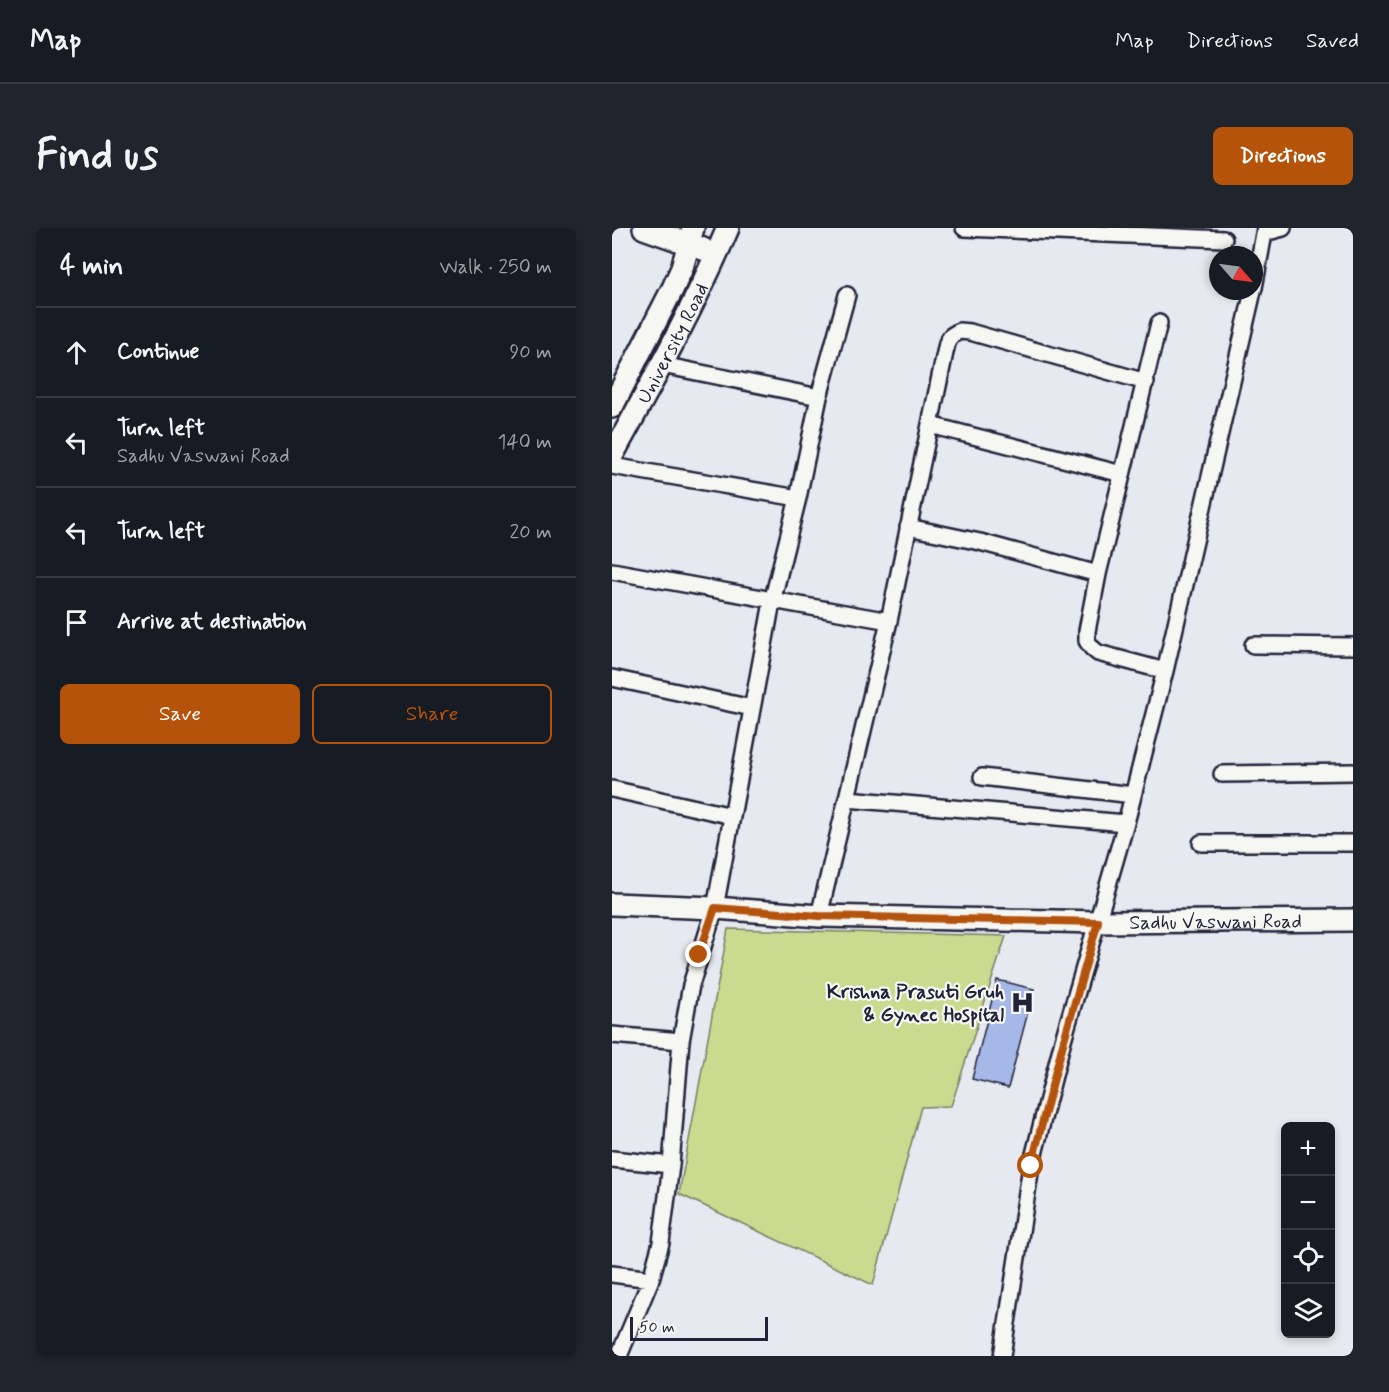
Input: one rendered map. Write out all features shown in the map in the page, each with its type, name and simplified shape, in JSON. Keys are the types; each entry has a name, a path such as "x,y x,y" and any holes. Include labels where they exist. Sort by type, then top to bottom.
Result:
{"street":[{"path":"644,228 691,236 717,254"},
{"name":"University Road","path":"612,456 662,365 728,228"},
{"path":"964,228 1224,239"},
{"path":"1261,246 1264,231 1283,228"},
{"name":"University Road","path":"612,407 673,288 691,236"},
{"path":"618,1347 651,1279 661,1243 671,1165 681,1041 691,985 715,908 772,602 798,498 819,397 847,295"},
{"path":"1002,1356 1031,1166 1064,1040 1126,823 1165,671 1252,300"},
{"path":"1159,323 1098,574 1087,631 1088,641 1098,653 1165,671"},
{"path":"819,916 889,621 947,343 951,336 959,331 970,332 1146,382"},
{"path":"662,365 819,397"},
{"path":"930,425 1122,474"},
{"path":"612,466 798,498"},
{"path":"908,527 980,542 1098,574"},
{"path":"612,572 889,621"},
{"path":"1253,645 1353,646"},
{"path":"612,678 752,708"},
{"path":"1222,774 1353,772"},
{"path":"982,777 1133,795"},
{"path":"612,789 732,816"},
{"path":"847,799 1126,823"},
{"path":"1202,843 1353,843"},
{"name":"Sadhu Vaswani Road","path":"612,904 715,908 819,916 1098,922 1353,920"},
{"path":"612,1035 681,1041"},
{"path":"612,1159 671,1165"},
{"path":"612,1274 651,1279"}],"green space":[{"path":"728,929 1006,936 951,1106 921,1107 873,1285 679,1194"}],"building":[{"path":"997,980 1034,989 1008,1088 972,1079"}],"place":[{"name":"Krishna Prasuti Gruh & Gynec Hospital","path":"1022,1003"}],"route":[{"path":"699,955 715,908 819,916 1098,922 1031,1166"}]}
